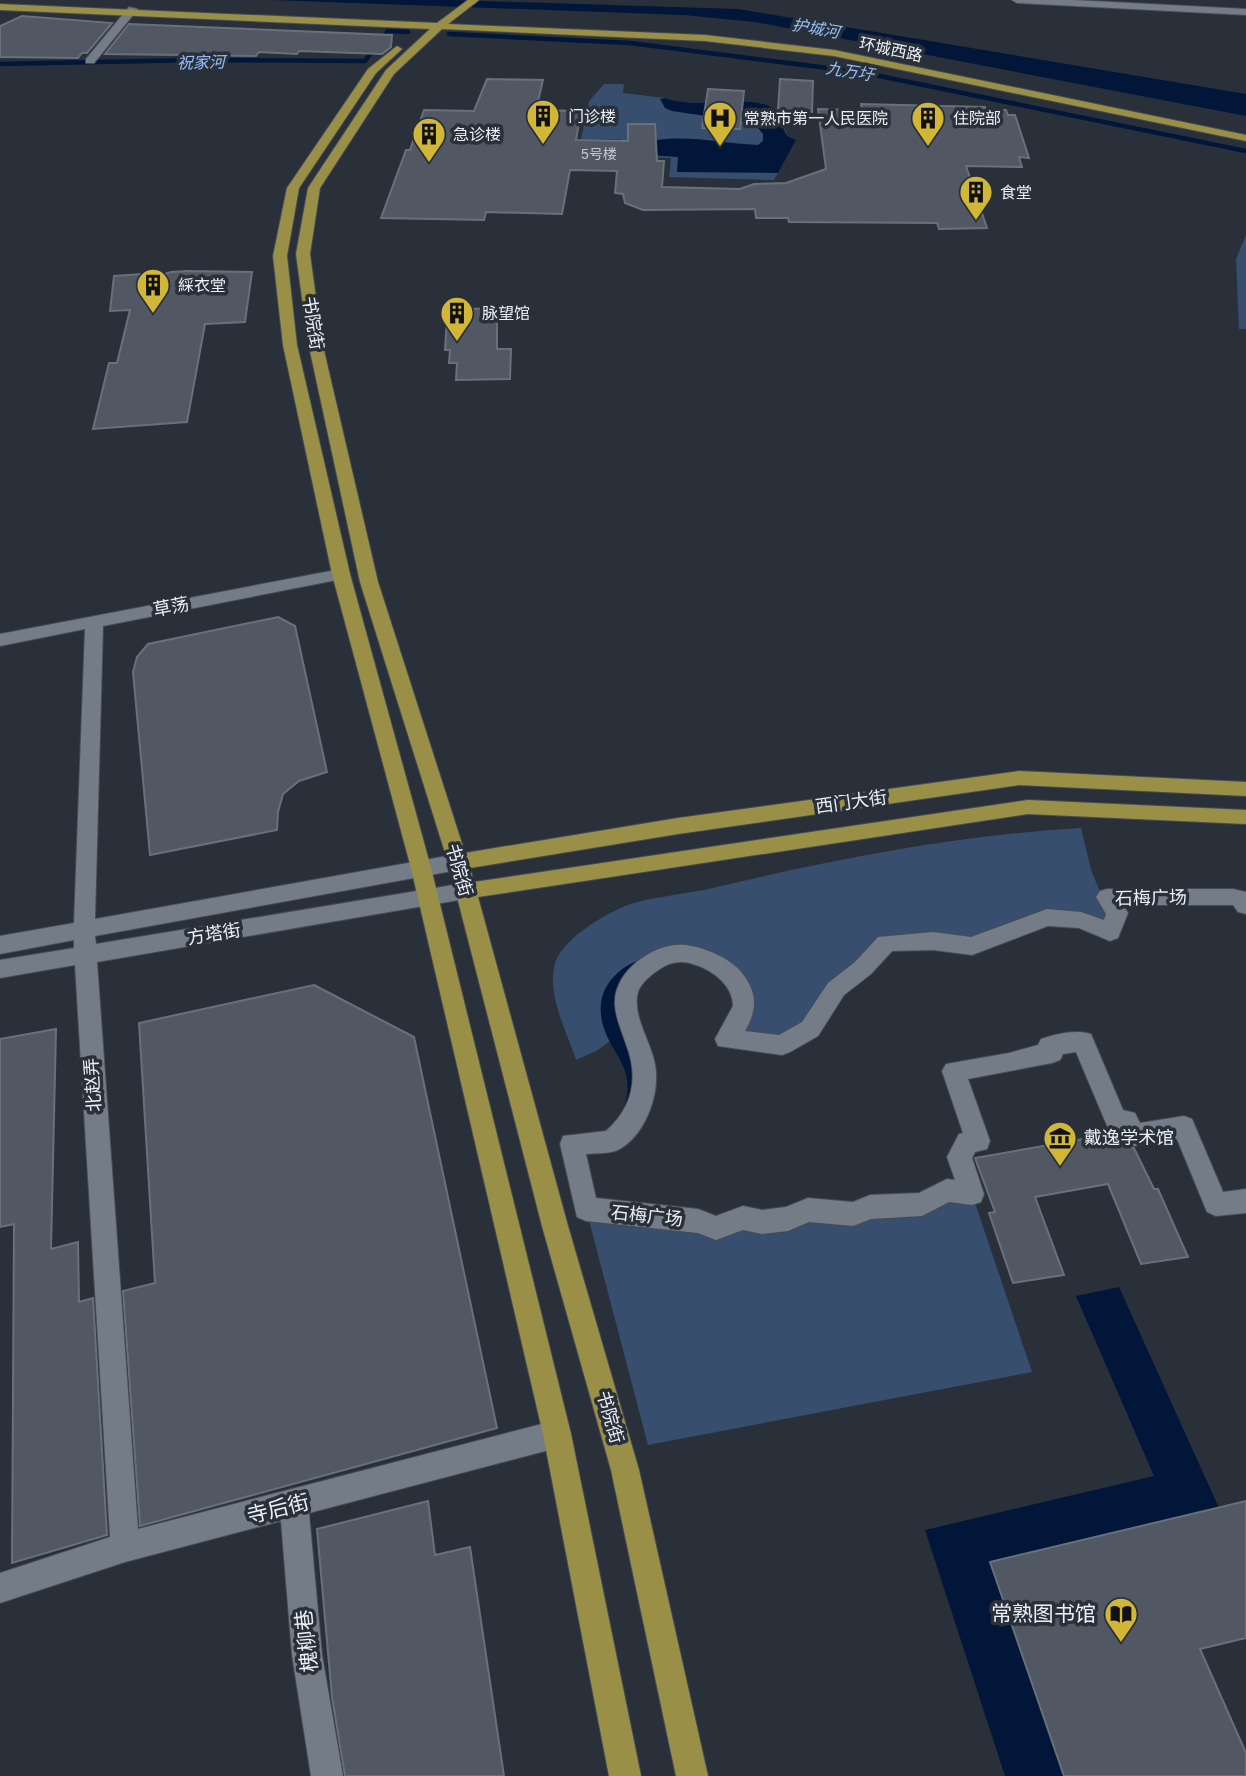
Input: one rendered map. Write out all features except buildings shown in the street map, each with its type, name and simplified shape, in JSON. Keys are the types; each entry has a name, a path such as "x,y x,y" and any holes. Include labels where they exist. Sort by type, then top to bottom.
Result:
{"main road":[{"path":"0,4 132,11 437,19 454,0"},
{"name":"书院街","path":"474,0 437,19 372,71 293,188 280,256 290,345 341,573 421,868 557,1434 625,1776"},
{"name":"书院街","path":"437,19 390,72 314,188 303,254 315,342 369,582 458,862 555,1226 625,1470 692,1776"},
{"name":"环城西路","path":"437,19 715,33 839,48 1246,131"},
{"name":"环城西路","path":"437,19 705,38 834,53 1246,138"},
{"name":"西门大街","path":"458,862 678,826 1019,778 1246,789"},
{"name":"西门大街","path":"465,891 1028,807 1246,817"}],"street":[{"path":"1017,0 1246,12"},
{"path":"90,61 132,11"},
{"name":"草荡","path":"0,640 341,573"},
{"name":"北赵弄","path":"94,621 83,931 125,1547"},
{"name":"方塔街","path":"0,946 458,862"},
{"name":"方塔街","path":"0,969 465,891"},
{"name":"石梅广场","path":"1246,906 1242,899 1233,897 1107,897 1117,913 1110,932 1081,920 1047,917 972,946 933,941 886,943 863,968 836,989 810,1029 782,1045 726,1039 740,1020 744,1002 739,984 724,969 698,957 679,953 653,961 630,984 627,1001 629,1022 643,1061 644,1083 640,1103 631,1122 612,1141 572,1144 586,1209 698,1221 716,1228 743,1218 762,1222 788,1219 808,1210 853,1214 870,1207 922,1204 947,1190 972,1194 959,1157 968,1142 978,1141 954,1071 1009,1063 1034,1055 1052,1053 1049,1046 1083,1041 1116,1121 1127,1120 1133,1135 1184,1127 1216,1204 1246,1201"},
{"name":"寺后街","path":"0,1588 125,1547 557,1434"},
{"name":"槐柳巷","path":"294,1504 307,1656 327,1776"}],"shaded area":[{"path":"604,84 624,84 623,93 665,98 674,102 766,105 780,115 787,136 796,140 774,180 669,177 671,158 632,157 629,143 620,139 581,139 589,101"},
{"path":"1246,235 1246,329 1239,329 1236,259"},
{"path":"1081,828 1091,870 1114,925 1047,917 972,946 886,943 810,1029 745,1043 724,969 659,954 607,1037 610,1041 576,1060 556,1002 554,967 564,948 583,930 625,906 804,867 942,842"},
{"path":"972,1194 1032,1372 648,1445 586,1209 698,1221"}],"water":[{"name":"护城河","path":"272,0 450,0 738,9 1246,94 1246,116 755,22 684,15"},
{"path":"660,99 691,102 738,101 766,105 776,110 787,136 796,140 778,173 677,172 678,157 648,155 638,144 668,139 698,139 758,145 763,141 763,134 754,123 672,111 665,108"},
{"path":"659,954 675,956 630,984 643,1061 622,1118 627,1080 624,1068 607,1036 601,1006 610,981 619,972 630,964"},
{"path":"1119,1287 1219,1508 990,1562 1064,1776 1005,1776 925,1530 1154,1476 1076,1296"}],"waterway":[{"name":"祝家河","path":"0,64 196,60 365,61 388,31 408,32"},
{"name":"九万圩","path":"449,34 630,43 860,72 1246,151"}],"place":[{"name":"门诊楼","path":"543,146"},
{"name":"常熟市第一人民医院","path":"720,148"},
{"name":"住院部","path":"928,148"},
{"name":"急诊楼","path":"429,164"},
{"name":"食堂","path":"976,222"},
{"name":"綵衣堂","path":"153,315"},
{"name":"脉望馆","path":"457,343"},
{"name":"戴逸学术馆","path":"1060,1168"},
{"name":"常熟图书馆","path":"1121,1644"}]}
